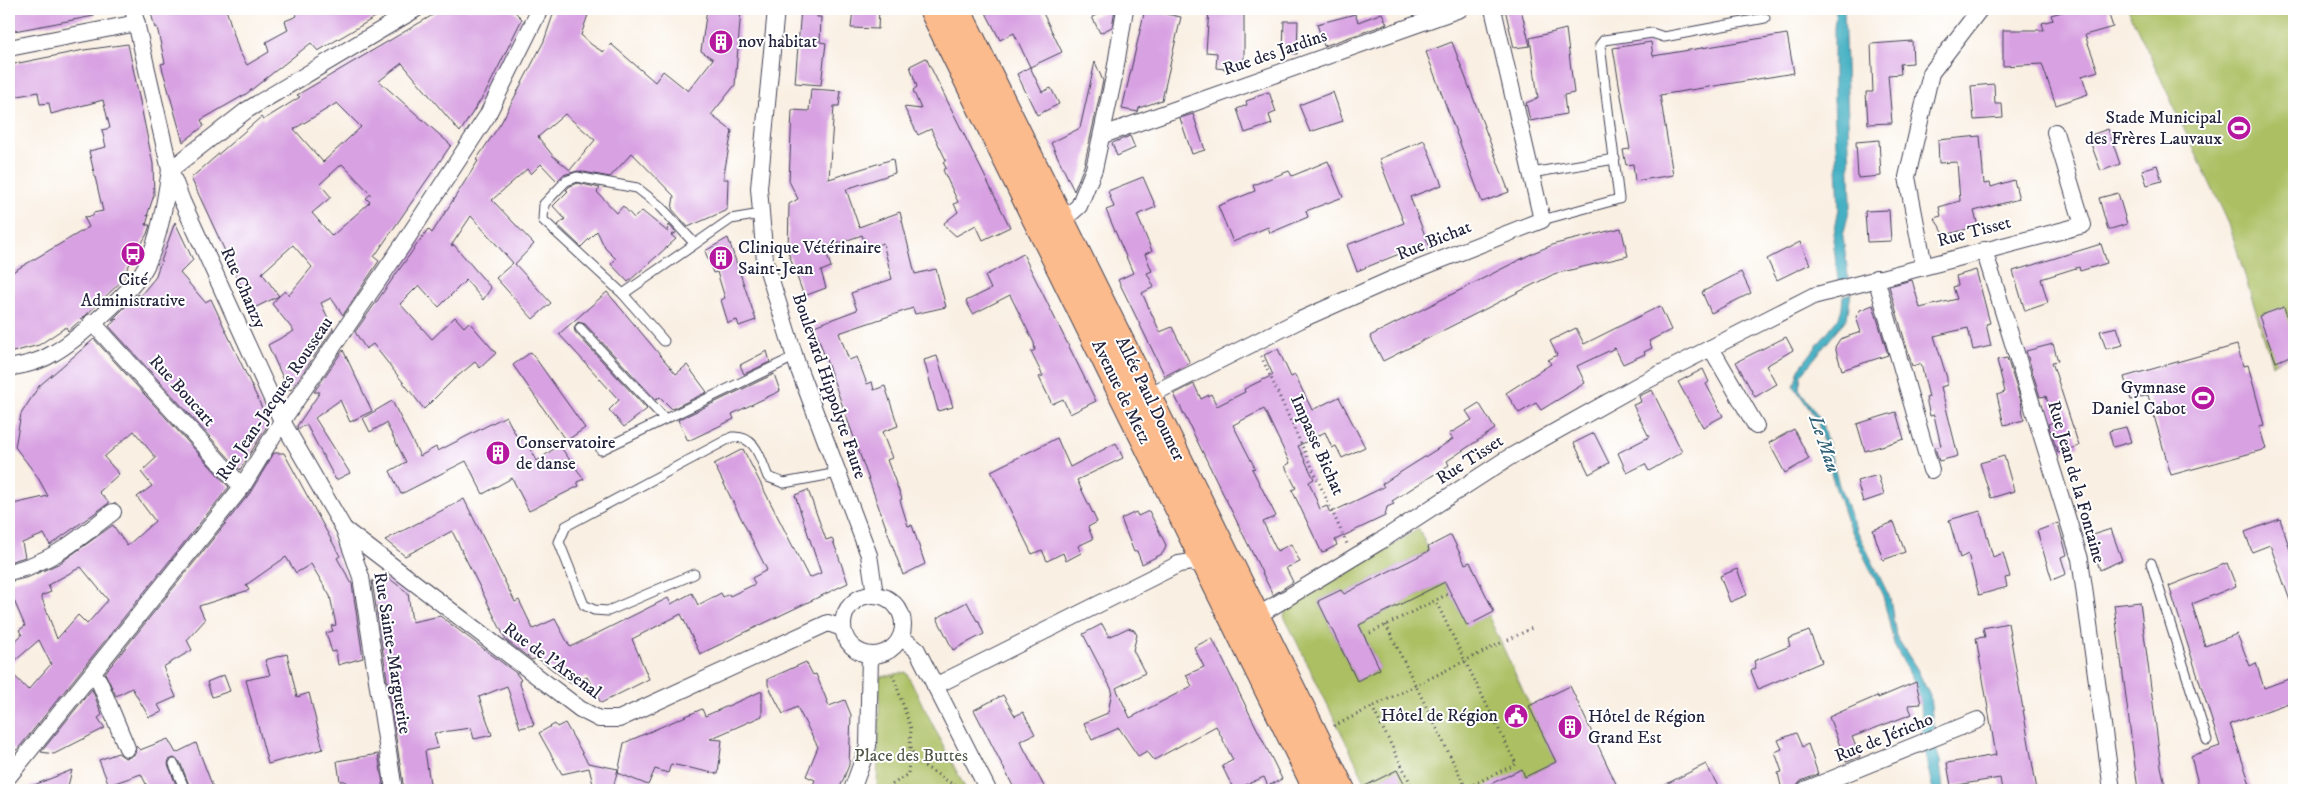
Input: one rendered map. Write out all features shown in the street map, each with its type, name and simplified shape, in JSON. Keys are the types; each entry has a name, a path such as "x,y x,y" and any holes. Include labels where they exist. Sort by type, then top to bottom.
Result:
{"main road":[{"name":"Avenue de Metz","path":"932,9 1313,783"},
{"name":"Allée Paul Doumer","path":"958,9 1342,790"}],"street":[{"path":"170,170 247,110 416,9"},
{"name":"Boulevard Hippolyte Faure","path":"776,9 760,188 764,261 794,357 869,555 875,594"},
{"path":"1062,221 1080,206 1087,191 1103,135 1125,9"},
{"name":"Rue des Jardins","path":"1103,135 1460,9"},
{"path":"1493,9 1542,220"},
{"path":"1924,266 1907,177 1931,73 1980,9"},
{"name":"Rue Jean-Jacques Rousseau","path":"9,776 242,487 282,421 404,243 487,116 538,13"},
{"path":"9,48 135,16 170,170 162,217 146,266 136,282 66,345 39,360 9,368"},
{"name":"Rue Tisset","path":"1257,616 1353,558 1508,458 1642,383 1813,296 2083,225 2055,132"},
{"name":"Rue Chanzy","path":"170,170 282,421"},
{"name":"Rue Bichat","path":"1148,396 1300,320 1397,277 1542,220"},
{"name":"Rue Jean de la Fontaine","path":"1984,250 2080,559 2112,790"},
{"path":"1876,278 1931,470"},
{"name":"Rue Boucart","path":"92,322 242,487"},
{"path":"1711,348 1756,426"},
{"name":"Rue Sainte-Marguerite","path":"282,421 344,529 360,577 394,790"},
{"path":"9,572 35,566 61,552 113,512"},
{"name":"Rue de l'Arsenal","path":"344,529 580,709 599,719 619,719 828,623 842,628"},
{"path":"935,686 1179,564 1192,562 1208,568"},
{"path":"875,594 884,597 898,609 903,627 900,637 888,651 870,655 854,650 844,636 842,628 843,617 851,604 864,596 875,594"},
{"path":"900,637 917,650 988,790"},
{"path":"852,790 868,746 870,655"},
{"path":"93,673 99,681 128,748"},
{"name":"Rue de Jéricho","path":"1805,790 1978,720"}],"lane":[{"path":"1542,220 1619,199 1600,45 1604,40 1652,33 1664,37 1765,18"},
{"path":"1531,173 1615,159"},
{"path":"664,341 623,294 543,220 544,204 566,182 577,177 637,188 660,206 695,244"},
{"path":"623,294 731,219 761,214"},
{"path":"580,328 665,419"},
{"path":"601,450 794,357"},
{"path":"694,574 608,611 594,610 584,605 559,542 566,526 732,437 742,436 753,442 768,477 784,483 838,473"},
{"path":"2151,563 2207,740"},
{"path":"174,764 185,790"}],"path":[{"name":"Impasse Bichat","path":"1256,343 1353,558"},
{"path":"1370,633 1448,594"},
{"path":"1386,625 1464,789 1516,764 1435,600"},
{"path":"1508,640 1534,627"},
{"path":"1316,736 1501,643"},
{"path":"884,790 908,774 911,729 893,675"},
{"path":"1372,707 1414,790"},
{"path":"910,745 915,760 960,789"}],"green space":[{"name":"Stade Municipal des Frères Lauvaux","path":"2128,9 2294,9 2294,354 2272,364 2229,224"},
{"path":"1419,529 1429,551 1344,594 1341,590 1318,601 1357,681 1380,669 1359,625 1445,582 1467,625 1488,615 1556,762 1525,777 1522,770 1481,790 1407,790 1396,771 1367,785 1284,616 1286,609"},
{"name":"Place des Buttes","path":"906,672 965,788 877,790 880,677"}],"water":[{"path":"1836,9 1844,9 1851,203 1843,236 1849,284 1839,288 1833,239 1839,208 1834,102 1834,28"},
{"name":"Le Mau","path":"1851,293 1847,318 1801,375 1799,389 1821,420 1839,485 1852,520 1890,598 1896,636 1917,669 1930,696 1935,745 1940,761 1943,790 1933,790 1924,750 1921,704 1916,686 1894,644 1883,596 1846,519 1817,420 1794,386 1799,369 1839,317 1843,296"}],"building":[{"path":"9,9 93,9 94,16 9,32"},
{"path":"150,9 226,9 239,51 247,65 269,52 266,42 288,30 285,21 297,16 294,9 389,9 318,51 311,43 246,94 201,120 204,126 183,142 161,64 165,63 157,27 155,28"},
{"path":"443,9 512,9 522,19 487,90 460,132 402,63 379,81 451,145 374,257 379,261 343,315 331,298 321,303 333,329 291,390 288,389 268,345 294,331 272,304 279,296 252,309 191,178 261,117 263,120 300,97 297,95","holes":["337,103 361,127 323,162 294,129","342,164 371,194 366,198 370,202 332,236 312,213 331,197 320,184","293,245 312,267 289,295 285,291 279,296 262,273"]},
{"path":"555,9 590,9 581,35 592,45 603,52 611,44 655,82 663,71 688,91 713,59 701,51 707,9 741,9 735,85 711,115 732,131 723,179 728,179 727,210 688,227 672,209 674,196 632,153 610,177 578,171 563,175 557,181 541,164 531,174 527,169 492,200 534,244 515,264 551,303 533,319 496,278 513,263 471,216 451,246 454,245 491,288 483,300 466,280 439,307 419,285 400,304 432,339 455,317 464,327 469,322 496,353 480,368 475,362 453,380 424,409 373,344 366,349 355,332 428,229 432,233 478,161 476,160 501,123 544,41","holes":["565,114 595,140 570,170 553,156 538,137"]},
{"path":"801,9 818,9 817,17 821,17 820,42 826,43 821,85 795,83"},
{"path":"853,9 879,9 878,29 851,28"},
{"path":"984,9 1041,9 1062,52 1030,67 1014,33 1000,40"},
{"path":"1109,9 1115,9 1112,27 1100,33 1092,17"},
{"path":"1145,9 1167,9 1166,14 1181,17 1162,100 1139,108 1138,112 1122,109"},
{"path":"1209,9 1244,9 1244,65 1238,70 1216,68 1217,53 1206,52"},
{"path":"1505,9 1521,9 1530,46 1514,48"},
{"path":"2072,9 2107,9 2113,27 2085,35 2098,71 2082,76 2088,94 2056,105 2042,64 2003,66 2003,30 2044,30 2042,23 2053,20 2051,15"},
{"path":"1382,13 1387,24 1324,46 1317,24 1355,14 1358,22"},
{"path":"1284,21 1298,21 1297,54 1283,53"},
{"path":"1566,29 1574,93 1564,95 1566,114 1530,121 1526,103 1538,98 1530,38"},
{"path":"1787,34 1794,73 1660,95 1673,175 1635,181 1633,164 1626,165 1623,150 1630,149 1613,48 1651,42 1653,56"},
{"path":"1912,41 1913,63 1900,64 1901,74 1888,75 1892,123 1868,124 1866,92 1873,92 1871,44"},
{"path":"1452,42 1509,192 1482,202 1426,52"},
{"path":"128,44 153,164 154,195 147,216 149,215 146,225 150,225 147,234 124,274 126,277 82,319 68,331 66,327 39,345 9,353 9,274 89,227 84,217 93,216 93,213 103,211 89,151 106,147 102,130 110,128 103,100 51,114 49,103 40,104 38,92 9,98 9,65 84,50"},
{"path":"926,58 1010,227 983,240 976,225 956,236 946,227 944,223 958,212 954,204 958,202 943,170 946,168 943,162 946,160 931,129 918,135 904,107 921,109 913,90 917,87 910,66"},
{"path":"1095,62 1103,81 1084,166 1074,191 1051,143 1080,128"},
{"path":"1030,67 1042,92 1051,88 1059,104 1037,115 1017,74"},
{"path":"1994,84 1995,104 2002,104 2003,118 1974,120 1971,86"},
{"path":"811,89 841,91 839,106 834,106 829,179 893,159 895,173 846,189 859,227 900,212 915,274 936,269 946,307 915,314 913,308 839,333 849,360 857,357 867,384 872,382 874,390 885,386 898,426 882,432 892,458 887,460 902,499 900,500 908,526 912,525 925,564 903,575 814,326 857,310 851,293 892,279 883,243 867,249 862,235 828,247 829,250 826,251 831,267 821,271 826,288 804,296 788,252 789,204 798,199 789,181 792,110 809,111"},
{"path":"1269,92 1276,112 1269,115 1272,124 1245,133 1237,109 1247,105 1246,101 1255,98 1255,96"},
{"path":"1333,92 1343,121 1310,132 1299,105"},
{"path":"1193,114 1205,150 1192,154 1180,118"},
{"path":"2108,129 2120,164 2101,171 2088,136"},
{"path":"1130,136 1135,148 1117,156 1112,143"},
{"path":"1980,136 1984,184 1990,183 1991,187 2014,180 2019,199 1974,211 1978,226 1945,235 1934,218 1941,216 1939,207 1960,201 1957,162 1939,163 1938,140"},
{"path":"1424,140 1442,185 1410,197 1430,248 1416,254 1414,248 1357,271 1347,245 1404,223 1379,159"},
{"path":"1879,140 1881,176 1858,178 1856,142"},
{"path":"1328,161 1343,197 1306,211 1308,217 1270,233 1268,227 1233,242 1218,206 1255,191 1253,185 1289,171 1292,176"},
{"path":"2157,165 2162,181 2147,185 2142,170"},
{"path":"1143,177 1156,207 1137,215 1152,251 1145,254 1152,271 1147,273 1154,287 1142,293 1160,332 1172,327 1190,363 1165,376 1118,280 1133,273 1106,210 1114,207 1108,191"},
{"path":"578,183 600,188 597,192 617,213 623,206 634,218 642,211 668,232 669,225 676,233 671,235 676,239 628,282 611,264 616,259 605,248 597,231 581,247 558,225 565,219 553,206 568,191 566,190 570,186"},
{"path":"2118,193 2127,224 2108,230 2099,198"},
{"path":"1889,210 1891,241 1867,242 1865,211"},
{"path":"175,222 193,260 180,273 205,302 211,299 269,423 240,470 109,326 117,319 111,321 138,294 140,296 155,278"},
{"path":"1621,228 1628,256 1554,274 1383,361 1370,336 1535,252 1555,244"},
{"path":"728,238 756,320 739,326 737,320 728,323 721,300 725,298 717,272 713,273 705,251"},
{"path":"1800,242 1810,264 1777,280 1767,259"},
{"path":"2101,244 2107,263 2080,271 2079,267 2041,279 2048,303 2025,311 2013,271"},
{"path":"1023,254 1096,401 1070,414 1063,399 1052,404 1039,377 1043,376 1031,352 1035,350 1034,343 1010,295 973,314 966,301 991,289 985,276"},
{"path":"1976,270 1990,323 1986,324 1991,346 1973,350 1968,328 1934,336 1947,378 1947,385 1941,387 1958,456 1939,461 1935,448 1941,446 1934,415 1930,416 1926,398 1929,397 1921,364 1912,366 1889,286 1912,280 1920,308 1957,299 1953,287 1958,285 1956,276"},
{"path":"1741,272 1751,293 1711,313 1702,292"},
{"path":"607,292 676,374 687,365 707,392 672,409 660,397 656,400 585,324 578,322 574,327 575,332 647,409 624,427 609,410 619,400 559,334"},
{"path":"1873,305 1888,355 1842,370 1835,347 1840,339 1861,332 1856,317 1860,310"},
{"path":"1660,306 1671,330 1649,341 1652,348 1644,352 1645,354 1623,364 1615,348 1577,366 1585,383 1541,410 1536,403 1519,413 1506,393 1551,364 1548,360 1557,355 1550,341 1576,328 1584,344"},
{"path":"2284,307 2294,338 2294,354 2276,362 2259,316"},
{"path":"2117,327 2123,345 2106,349 2100,331"},
{"path":"1786,337 1793,350 1766,366 1777,384 1755,397 1736,362"},
{"path":"94,339 229,487 17,750 12,749 9,743 9,670 28,690 51,664 39,640 9,666 9,646 22,635 19,630 25,626 9,589 9,582 29,577 60,563 113,525 127,546 155,521 137,497 152,486 141,472 156,458 134,431 104,457 119,474 99,492 109,503 50,545 44,534 22,543 25,557 9,562 9,505 48,496 37,476 15,447 21,414 39,386","holes":["81,567 108,600 87,624 78,615 57,639 41,596 51,592 48,585"]},
{"path":"2053,344 2058,361 2052,362 2079,446 2058,453 2048,424 2054,422 2046,396 2040,397 2026,351"},
{"name":"Gymnase Daniel Cabot","path":"2237,345 2243,366 2248,365 2264,425 2259,426 2266,449 2171,475 2148,395 2131,400 2124,377"},
{"path":"1278,349 1291,377 1295,375 1312,410 1339,397 1365,447 1342,458 1336,446 1332,448 1325,432 1298,446 1314,479 1309,482 1320,509 1327,506 1330,513 1384,487 1382,484 1453,439 1449,434 1472,420 1466,411 1479,403 1495,429 1447,461 1449,465 1392,501 1394,504 1387,507 1385,516 1335,540 1337,545 1322,553 1292,490 1296,488 1285,466 1290,463 1264,409 1233,425 1255,468 1252,469 1276,516 1263,522 1277,551 1291,544 1300,562 1286,568 1293,582 1273,595 1174,394 1194,384 1201,399 1211,394 1217,406 1245,392 1244,389 1273,375 1264,355"},
{"path":"343,350 372,411 350,422 340,400 315,418 350,473 336,480 306,424 298,430 297,426 320,392 314,392"},
{"path":"767,351 770,362 744,374 740,365"},
{"path":"531,352 585,428 566,441 513,365"},
{"path":"937,356 953,407 938,411 924,360"},
{"path":"2007,358 2021,401 2024,420 2004,425 1997,395 2005,392 1997,360"},
{"path":"1703,369 1709,382 1706,384 1723,416 1703,427 1678,382"},
{"path":"774,374 780,391 732,414 734,419 688,441 678,420"},
{"path":"1652,390 1682,452 1649,471 1645,464 1627,473 1618,453 1649,437 1633,405 1641,402 1639,396"},
{"path":"392,401 420,456 436,447 438,451 506,416 519,441 525,438 537,461 559,445 584,479 577,482 579,486 529,511 512,478 483,494 466,461 401,494 390,471 406,462 386,423 370,432 363,418"},
{"path":"1896,412 1904,439 1865,451 1857,424"},
{"path":"2126,427 2131,442 2113,447 2109,431"},
{"path":"1794,429 1809,459 1785,473 1769,443"},
{"path":"1594,433 1609,463 1589,474 1574,443"},
{"path":"1057,438 1070,467 1116,443 1123,458 1077,480 1097,522 1088,527 1093,539 1078,546 1081,553 1066,561 1063,553 1047,561 1042,550 1032,554 991,471"},
{"path":"743,449 809,578 821,573 795,495 808,490 826,540 832,538 848,583 700,654 681,614 632,639 649,679 601,703 587,677 571,684 537,658 532,660 506,640 452,531 405,556 385,540 464,499 515,602 519,600 533,629 555,619 570,647 668,598 671,604 692,593 698,605 721,593 723,597 729,594 730,596 755,584 752,578 767,570 714,464"},
{"path":"274,453 284,453 340,556 337,558 352,584 363,658 338,665 336,651 332,652 326,633 333,631 331,626 336,625 330,596 311,564 296,573 286,557 246,585 249,590 199,606 205,620 187,640 192,650 163,667 176,697 158,705 162,712 149,717 132,688 116,696 105,673 250,493"},
{"path":"2004,456 2014,491 1991,498 1980,463"},
{"path":"1878,475 1884,495 1863,502 1857,481"},
{"path":"1149,511 1166,545 1162,554 1142,564 1137,551 1134,552 1121,519 1136,512 1138,516"},
{"path":"1980,511 1993,557 2003,553 2010,577 2005,578 2007,587 1979,595 1968,554 1960,558 1949,520"},
{"path":"2280,519 2294,562 2294,606 2292,606 2270,545 2252,552 2245,532"},
{"path":"1894,522 1905,552 1883,560 1873,530"},
{"path":"2058,523 2067,555 2061,557 2066,574 2052,580 2037,531"},
{"path":"2111,529 2122,560 2100,570 2089,536"},
{"path":"1451,535 1465,564 1470,562 1494,612 1467,626 1445,582 1359,625 1380,669 1357,681 1318,601 1341,590 1344,594 1429,551 1428,547"},
{"path":"2227,563 2236,586 2192,604 2205,646 2237,634 2250,666 2256,663 2264,688 2294,677 2294,701 2230,724 2252,790 2202,790 2200,783 2198,784 2191,756 2220,746 2169,586"},
{"path":"1737,569 1747,595 1730,602 1720,576"},
{"path":"390,579 408,593 412,622 440,616 516,673 521,680 519,681 534,725 520,728 507,686 479,697 492,735 474,739 471,728 434,733 438,748 425,751 431,790 404,790 372,581"},
{"path":"967,602 984,634 953,650 937,618"},
{"path":"2140,602 2161,766 2166,790 2138,790 2114,605"},
{"path":"2008,623 2037,790 2002,790 2000,778 1951,786 1947,763 1996,755 1976,638 1985,637 1983,628"},
{"path":"1102,624 1109,637 1128,628 1134,630 1137,635 1133,650 1145,673 1116,688 1130,718 1192,686 1186,675 1204,667 1194,647 1212,638 1282,779 1268,786 1264,777 1234,790 1222,766 1233,760 1216,726 1154,760 1147,751 1138,756 1119,728 1092,740 1084,723 1108,713 1112,690 1083,634"},
{"path":"1809,631 1822,662 1758,689 1751,671 1756,668 1754,661 1790,646 1788,639"},
{"path":"287,654 297,697 309,693 323,749 268,764 246,680 270,675 265,660"},
{"path":"806,662 813,675 816,674 829,706 845,700 851,715 849,765 839,790 811,790 815,780 806,776 818,747 797,707 783,714 768,685 768,679"},
{"path":"224,675 230,691 212,697 207,682"},
{"path":"1916,682 1921,704 1908,705 1912,714 1852,737 1860,757 1846,762 1829,717 1877,696 1878,698"},
{"name":"Hôtel de Région Grand Est","path":"1570,686 1619,790 1478,790 1522,769 1525,777 1556,762 1529,706"},
{"path":"92,689 102,715 98,718 105,728 54,754 41,752"},
{"path":"762,691 762,716 710,739 722,740 718,774 671,764 668,773 655,769 648,785 618,773 624,743 702,709 705,716"},
{"path":"1003,695 1015,716 1023,712 1035,734 1020,741 1046,790 1015,790 974,710"},
{"path":"565,723 588,763 618,769 613,788 606,786 602,790 594,788 589,768 562,774 539,733 555,724 557,727"},
{"path":"1796,733 1802,747 1808,744 1818,774 1801,781 1795,788 1782,790 1778,773 1782,772 1775,752 1782,749 1778,740"},
{"path":"168,739 176,753 196,743 214,790 191,790 180,762 174,758 169,760 168,764 178,790 149,790 141,774 109,785 99,760 118,753 125,758 130,757 135,754 136,746 140,750"},
{"path":"378,754 384,790 348,790 345,781 340,781 337,761"},
{"path":"1706,764 1720,790 1654,790"},
{"path":"72,770 67,790 24,790 24,789"},
{"path":"1397,770 1407,790 1357,790"}],"place":[{"name":"nov habitat","path":"721,42"},
{"name":"Stade Municipal des Frères Lauvaux","path":"2239,128"},
{"name":"Cité Administrative","path":"133,254"},
{"name":"Clinique Vétérinaire Saint-Jean","path":"721,258"},
{"name":"Gymnase Daniel Cabot","path":"2203,398"},
{"name":"Conservatoire de danse","path":"498,453"},
{"name":"Hôtel de Région","path":"1516,716"},
{"name":"Hôtel de Région Grand Est","path":"1570,727"}]}
